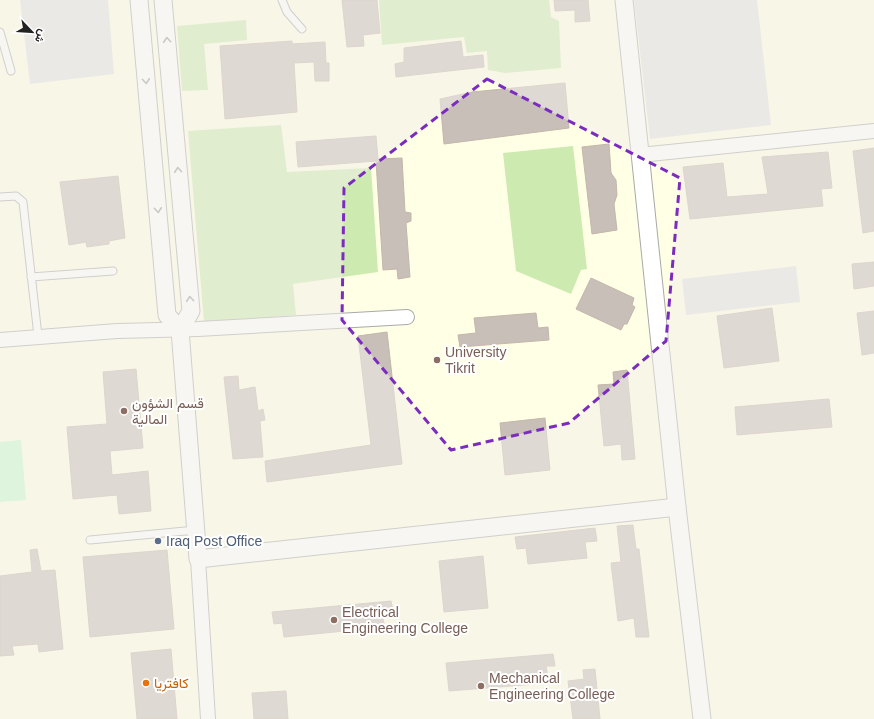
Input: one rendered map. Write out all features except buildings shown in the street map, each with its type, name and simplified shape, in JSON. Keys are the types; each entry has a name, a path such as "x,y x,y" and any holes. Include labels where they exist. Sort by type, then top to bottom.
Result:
{"street":[{"path":"139,0 167,315 180,330"},
{"path":"163,0 191,311 180,330 196,530 208,719"},
{"path":"624,0 677,507 702,719"},
{"path":"640,155 874,131"},
{"path":"0,340 117,331 180,330 407,317"},
{"path":"198,559 677,507"}],"lane":[{"path":"282,0 287,12 302,29"},
{"path":"0,32 11,71"},
{"path":"0,197 16,196 23,202 38,336"},
{"path":"31,277 113,270"},
{"path":"90,540 196,530"}],"highlighted area":[{"path":"487,79 680,178 666,341 569,423 451,450 342,320 344,188"}],"shaded area":[{"name":"University Tikrit","path":"0,0 874,0 874,719 0,719"},
{"path":"20,0 108,0 114,74 30,84"},
{"path":"634,0 757,0 771,125 650,139"},
{"path":"796,266 800,302 686,315 682,279"}],"green space":[{"path":"379,0 549,0 551,17 559,21 561,68 505,73 488,70 487,51 467,53 464,37 382,45"},
{"path":"246,20 247,40 204,44 208,90 182,91 177,26"},
{"path":"281,125 287,172 371,168 378,272 293,284 296,315 204,322 188,131"},
{"path":"573,146 587,269 581,270 571,294 516,271 503,153"},
{"path":"21,440 26,500 0,502 0,442"}],"place":[{"name":"University Tikrit","path":"437,360"},
{"name":"قسم الشؤون المالية","path":"124,411"},
{"name":"Iraq Post Office","path":"158,541"},
{"name":"Electrical Engineering College","path":"334,620"},
{"name":"كافتريا","path":"146,683"},
{"name":"Mechanical Engineering College","path":"481,686"}]}
